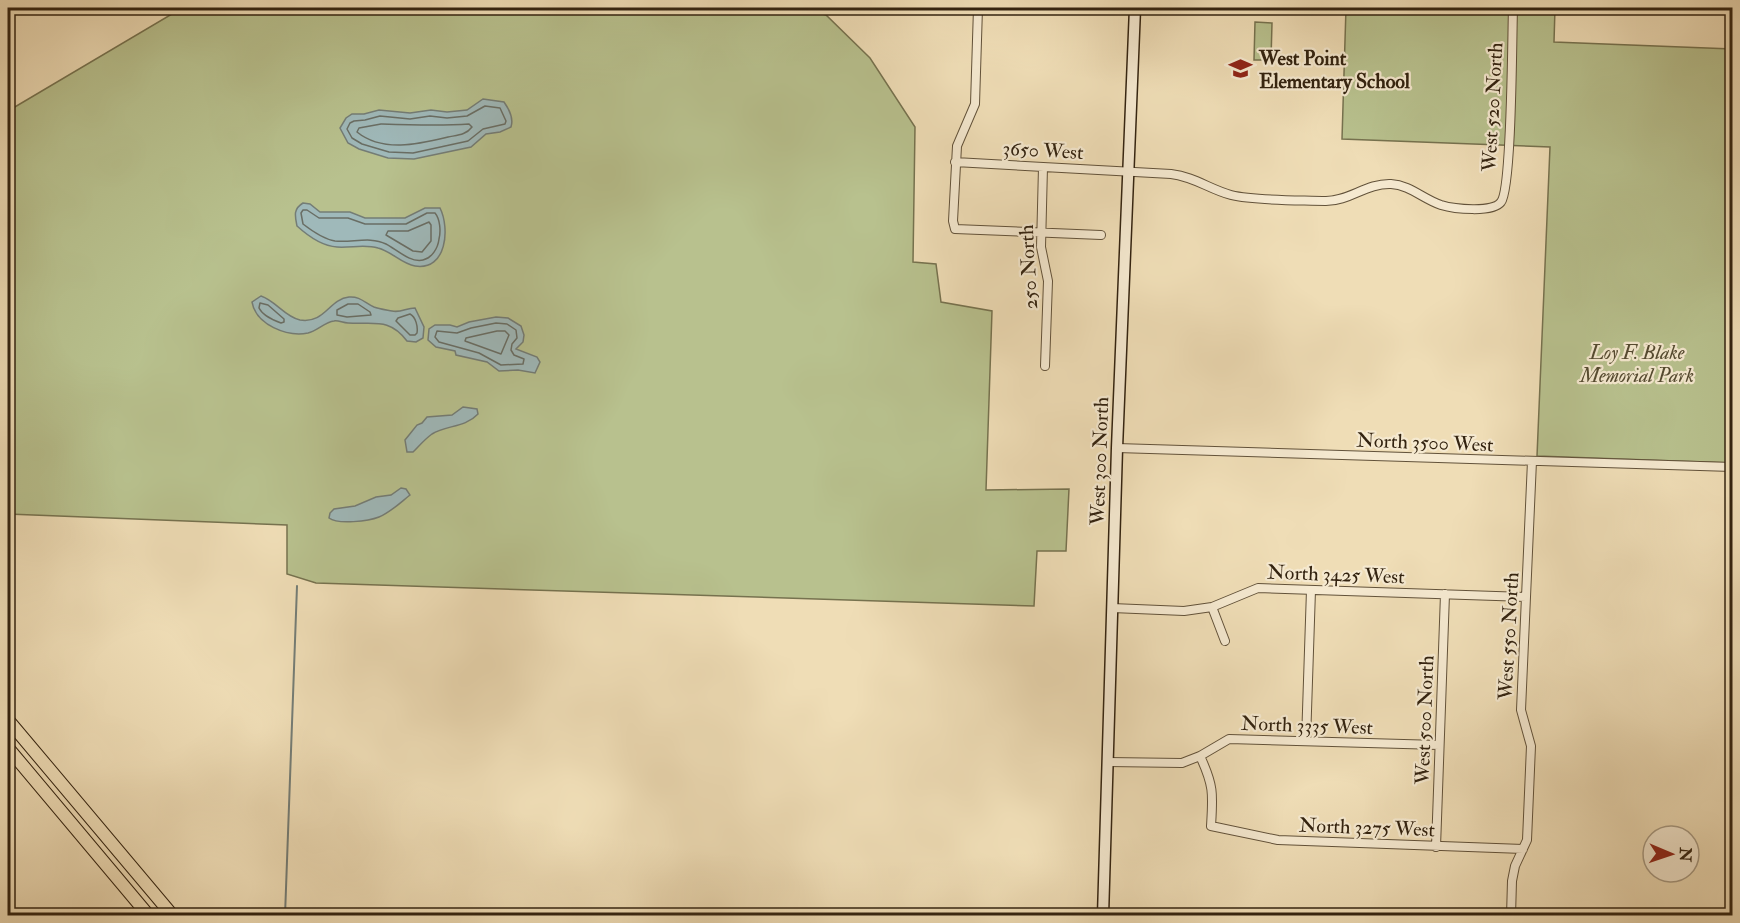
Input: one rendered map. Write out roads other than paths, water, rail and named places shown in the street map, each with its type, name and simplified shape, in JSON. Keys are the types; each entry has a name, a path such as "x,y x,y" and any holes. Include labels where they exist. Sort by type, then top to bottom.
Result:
{"main road":[{"name":"West 300 North","path":"1103,915 1117,448 1136,8"},
{"path":"8,720 173,915"},
{"path":"8,748 149,915"}],"street":[{"path":"978,8 975,104 957,146 953,221 955,229 1101,235"},
{"name":"West 520 North","path":"1498,206 1504,199 1509,145 1513,8"},
{"name":"3650 West","path":"956,162 1181,175 1201,181 1220,191 1243,197 1328,201 1348,197 1369,187 1392,184 1405,187 1450,207 1490,209 1498,206"},
{"name":"250 North","path":"1043,167 1041,247 1048,281 1045,366"},
{"name":"North 3500 West","path":"1117,448 1732,467"},
{"name":"West 550 North","path":"1510,915 1515,866 1527,840 1531,747 1521,710 1532,461"},
{"name":"North 3425 West","path":"1112,608 1184,611 1212,607 1241,593 1258,588 1526,597"},
{"path":"1306,741 1311,590"},
{"name":"West 500 North","path":"1436,847 1445,594"},
{"path":"1212,607 1225,641"},
{"name":"North 3335 West","path":"1108,762 1182,763 1200,756 1229,739 1439,745"},
{"name":"North 3275 West","path":"1200,756 1210,777 1213,793 1211,826 1278,840 1523,849"}],"water":[{"path":"483,99 504,102 511,117 511,127 500,132 486,134 471,147 414,159 388,158 359,149 348,143 340,128 346,118 352,114 379,110 410,113 431,110 447,112 467,110"},
{"path":"303,203 310,204 320,212 350,212 365,218 405,218 425,208 440,208 445,236 440,255 426,266 415,266 378,248 337,247 320,243 297,226 296,210"},
{"path":"261,296 290,316 300,320 315,318 336,302 349,297 359,299 376,308 392,311 415,308 424,327 423,338 416,342 407,341 394,328 387,325 336,321 308,333 282,331 259,317 252,302"},
{"path":"496,317 508,318 521,326 524,335 523,342 516,349 537,357 540,362 535,373 518,370 499,371 487,362 456,355 455,351 436,347 428,340 429,329 435,325 457,327 469,322"},
{"path":"463,407 477,409 478,414 467,422 432,434 413,452 407,452 405,440 417,425 427,417 452,415"},
{"path":"401,488 406,489 410,495 392,510 379,517 346,522 329,518 334,509 355,506 376,497 391,495"}],"waterway":[{"path":"285,916 297,586"}],"place":[{"name":"West Point Elementary School","path":"1241,69"}],"park label":[{"name":"Loy F. Blake Memorial Park","path":"1637,364"}]}
